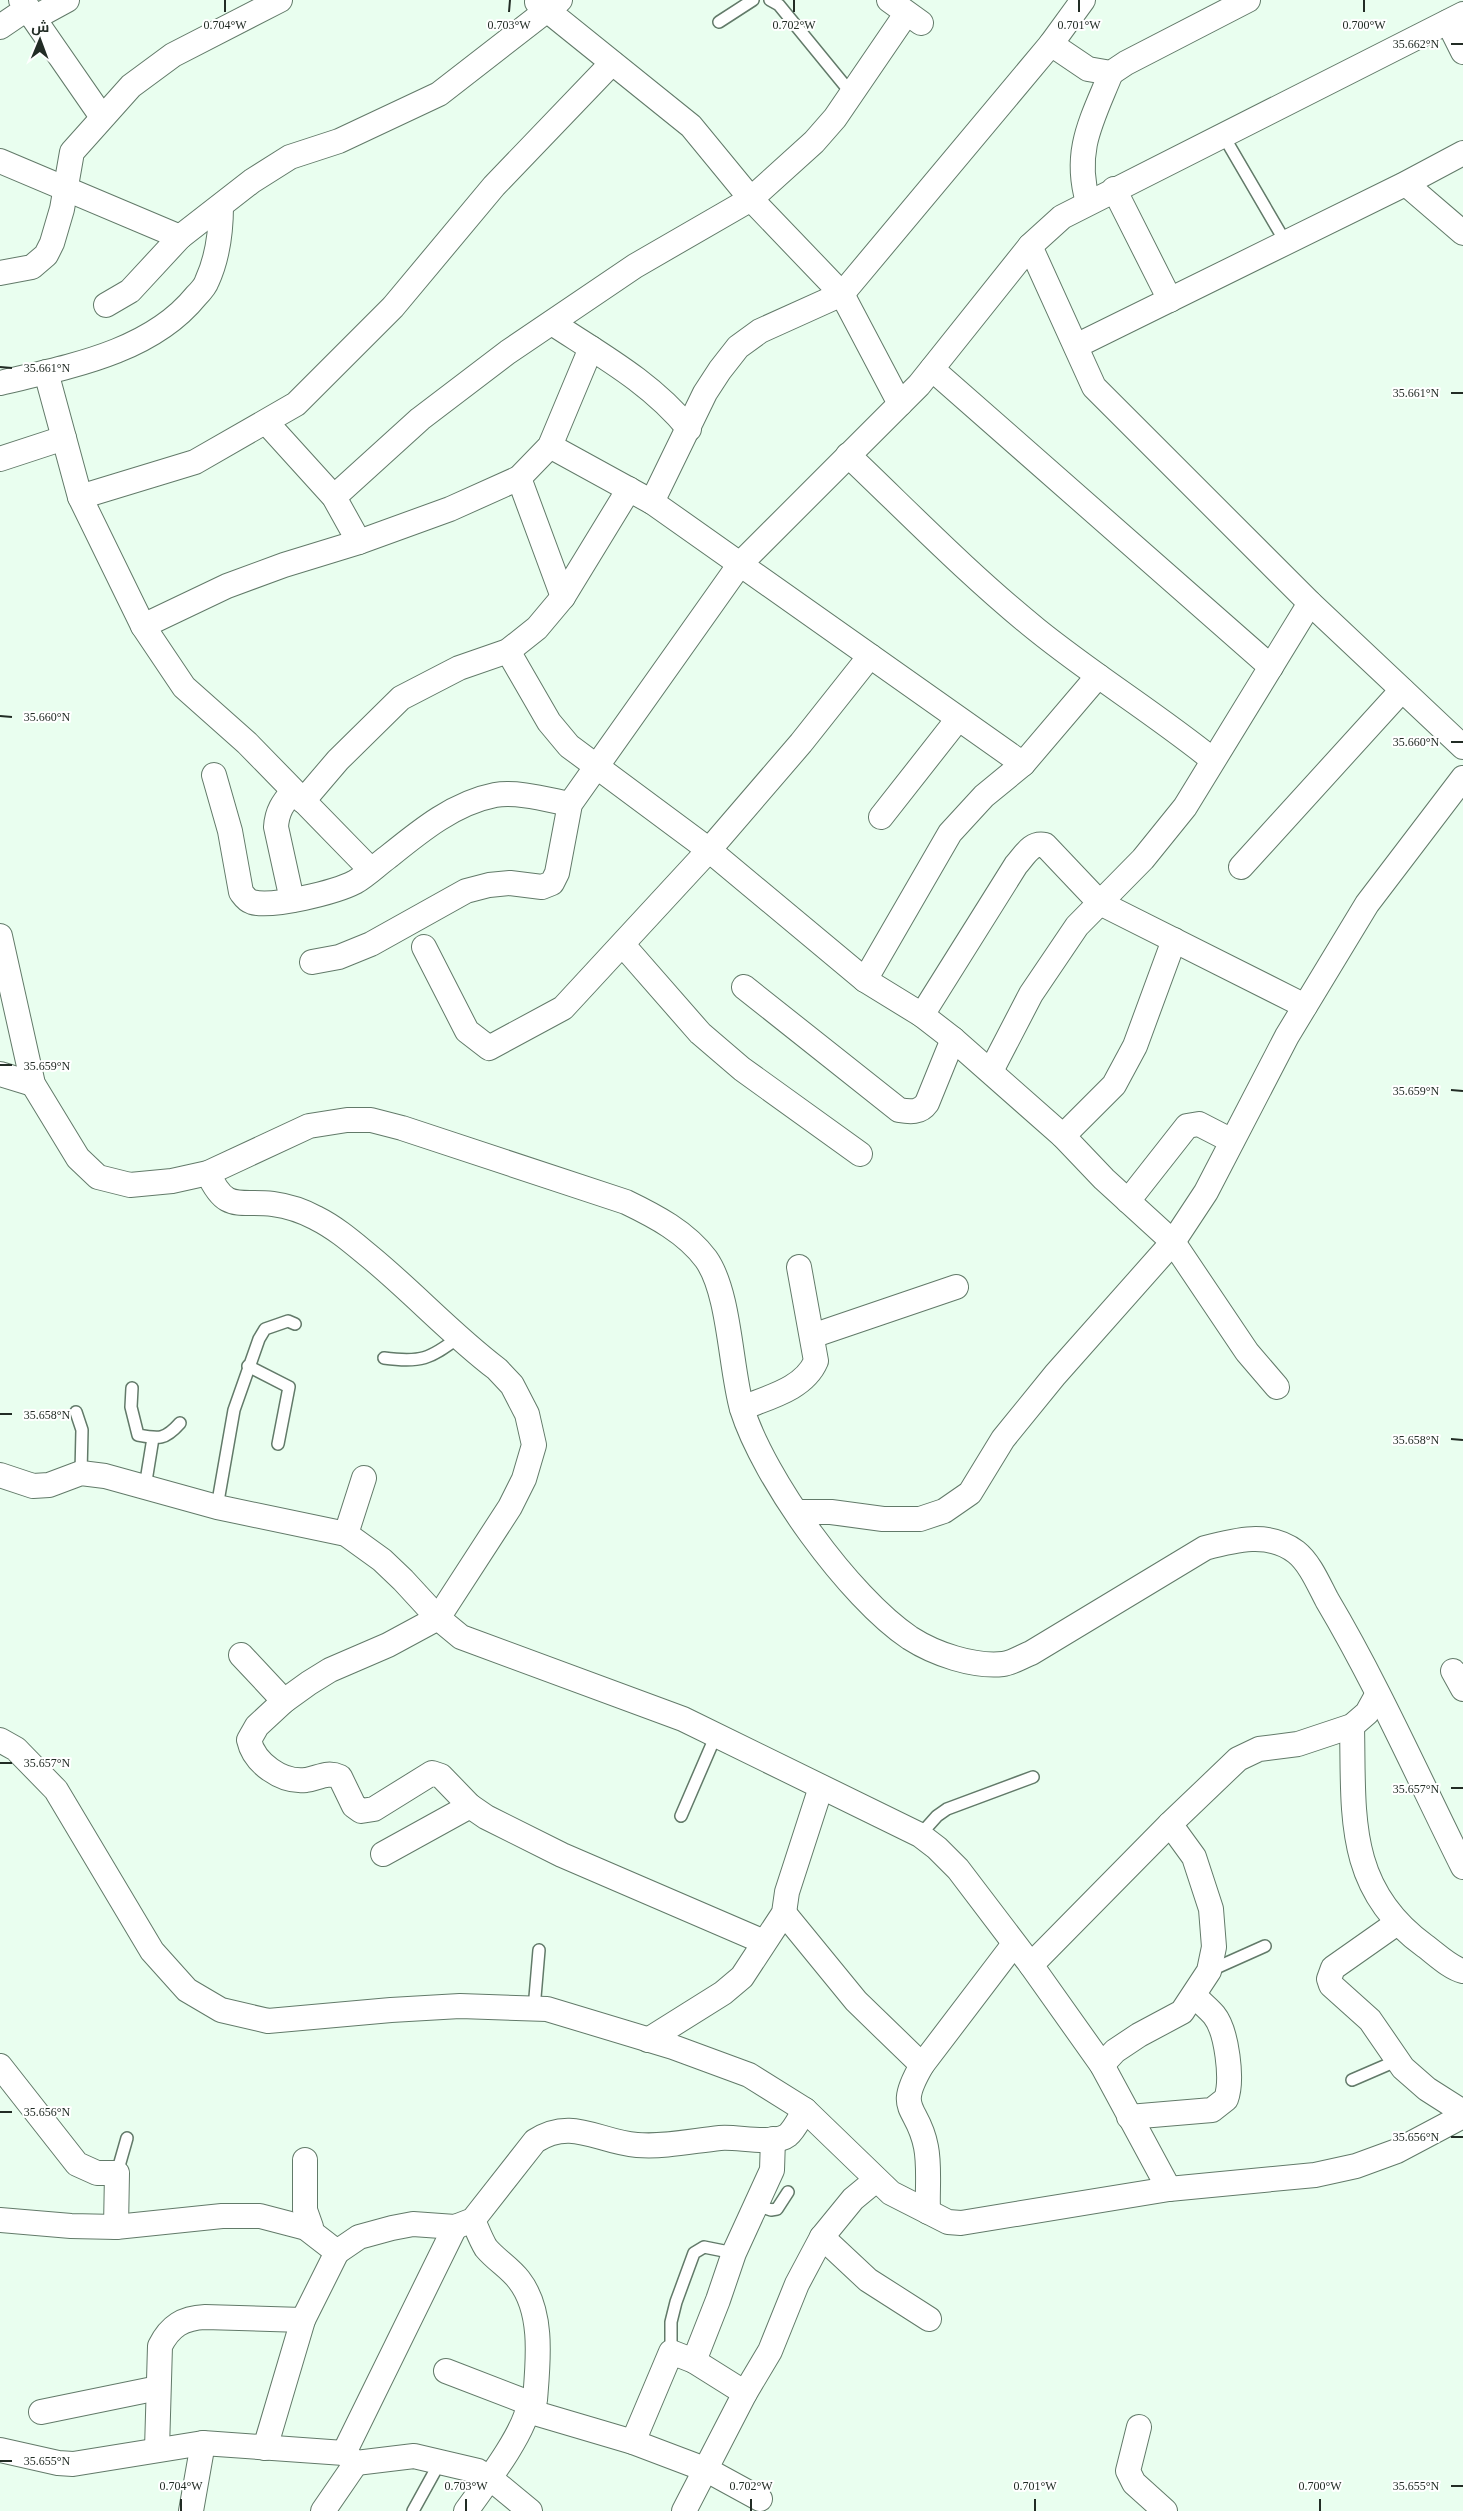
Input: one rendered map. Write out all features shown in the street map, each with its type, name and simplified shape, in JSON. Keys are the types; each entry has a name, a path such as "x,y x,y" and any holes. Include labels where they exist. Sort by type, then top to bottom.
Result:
{"street":[{"path":"0,27 27,9 67,0"},
{"path":"0,273 32,267 46,255 56,231 72,152 131,86 173,56 280,0"},
{"path":"652,502 690,429 710,385 738,347 760,331 842,294 1051,44 1083,0"},
{"path":"1088,202 1082,177 1082,150 1110,73 1248,0"},
{"path":"106,306 130,290 180,237 252,181 290,157 339,141 439,94 547,4 612,63 691,126 751,199 842,294 900,404"},
{"path":"27,9 102,117"},
{"path":"334,497 420,420 508,352 635,266 751,199 814,142 835,118 905,12"},
{"path":"312,962 340,957 371,944 466,891 510,882 548,886 552,883 557,873 570,804 595,766 740,564 900,404 932,369 1030,246 1062,217 1088,202 1455,18 1463,52"},
{"path":"1051,44 1088,69 1110,73"},
{"path":"80,496 195,462 296,404 393,307 494,186 612,63"},
{"path":"1076,346 1406,184 1463,153"},
{"path":"0,161 180,237"},
{"path":"1406,184 1463,233"},
{"path":"1114,190 1170,300"},
{"path":"0,383 46,372 134,344 160,329 185,310 207,283 221,232 221,206"},
{"path":"1030,246 1094,387 1310,604 1463,747"},
{"path":"552,323 643,382 673,409 690,429"},
{"path":"143,626 227,586 450,509 519,478 550,446 591,348"},
{"path":"932,369 1271,667"},
{"path":"46,372 80,496 143,626 184,687 247,743 371,870"},
{"path":"266,422 334,497 359,542"},
{"path":"0,459 64,438"},
{"path":"550,446 652,502 1023,764"},
{"path":"848,455 950,553 1036,629 1098,676 1168,723 1213,760"},
{"path":"519,478 563,597"},
{"path":"292,900 276,827 279,811 338,760 401,698 459,668 508,651 537,628 563,597 629,489"},
{"path":"991,1071 1031,994 1077,926 1143,859 1185,807 1310,604"},
{"path":"508,651 549,722 569,746 710,850 865,980 922,1015 953,1039 1064,1136 1128,1201 1173,1242 1247,1352 1277,1387"},
{"path":"424,947 468,1032 488,1048 563,1008 710,850 801,743 870,656"},
{"path":"865,980 950,833 984,796 1023,764 1098,676"},
{"path":"1241,867 1402,690"},
{"path":"881,818 958,719"},
{"path":"214,775 230,831 239,886 244,897 254,902 292,900 344,887 371,870 428,825 458,808 496,795 534,797 570,804"},
{"path":"797,1512 831,1512 883,1519 920,1519 944,1511 970,1493 1003,1439 1055,1375 1173,1242 1206,1192 1306,1006 1367,904 1463,778"},
{"path":"922,1015 1016,864 1032,846 1038,844 1045,846 1100,903 1306,1006"},
{"path":"0,936 33,1084 78,1158 98,1177 130,1185 172,1181 208,1173 309,1126 347,1120 371,1120 402,1128 626,1202 656,1216 682,1235 705,1258 717,1280 742,1408 765,1463 797,1512 858,1594 910,1638 939,1653 972,1662 1004,1664 1031,1653 1205,1548 1237,1539 1269,1539 1296,1552 1310,1570 1342,1625 1463,1867"},
{"path":"1064,1136 1114,1085 1135,1046 1174,940"},
{"path":"623,945 700,1033 742,1069 860,1154"},
{"path":"744,987 899,1110 910,1112 923,1109 953,1039"},
{"path":"0,1074 33,1084"},
{"path":"1128,1201 1187,1126 1200,1124 1232,1141"},
{"path":"208,1173 216,1191 228,1200 241,1204 272,1204 296,1209 317,1218 346,1237 512,1385 526,1414 534,1445 524,1479 510,1507 438,1618 388,1645 330,1670 284,1701 257,1726 249,1740 253,1751 270,1769 297,1780 335,1774 344,1782 354,1806 365,1812 374,1810 428,1774 437,1773 470,1806 486,1817 562,1855 764,1942"},
{"path":"742,1408 794,1387 810,1373 816,1360 799,1267"},
{"path":"812,1336 956,1287"},
{"path":"0,1475 33,1486 49,1485 80,1473 105,1476 217,1507 346,1534 382,1560 404,1580 438,1618 461,1637 673,1715 716,1734 920,1835 948,1857 1030,1965 1102,2065 1169,2189"},
{"path":"346,1534 364,1478"},
{"path":"241,1655 284,1701"},
{"path":"1030,1965 1170,1824 1238,1759 1260,1748 1298,1744 1324,1738 1352,1726 1367,1713 1377,1696"},
{"path":"1352,1726 1354,1826 1362,1863 1382,1904 1402,1930 1463,1971"},
{"path":"0,1740 16,1750 56,1790 98,1864 152,1951 186,1990 221,2010 268,2022 391,2010 460,2006 547,2009 648,2040 749,2075 805,2110 891,2193 948,2222 961,2223 1169,2189 1315,2175 1356,2166 1397,2151 1463,2116"},
{"path":"648,2040 723,1993 742,1977 784,1913 787,1892 821,1787"},
{"path":"383,1854 470,1806"},
{"path":"1102,2065 1115,2051 1139,2035 1182,2012 1209,1971 1214,1947 1211,1909 1194,1857 1170,1824"},
{"path":"784,1913 856,2001 922,2065"},
{"path":"1397,1922 1332,1968 1329,1979 1335,1989 1370,2020 1396,2061 1427,2089 1463,2112"},
{"path":"928,2212 926,2149 923,2136 908,2104 910,2086 922,2065 1014,1944"},
{"path":"1130,2117 1212,2110 1226,2099 1229,2082 1224,2035 1214,2015 1194,1995"},
{"path":"0,2066 77,2164 97,2173 117,2173 116,2227"},
{"path":"323,2511 464,2224 536,2141 547,2134 560,2130 573,2130 611,2142 637,2145 666,2146 722,2138 773,2139 787,2135 805,2110"},
{"path":"694,2361 734,2253 772,2170 773,2139"},
{"path":"305,2160 305,2210 311,2227 306,2228"},
{"path":"684,2511 707,2470 745,2393 770,2352 798,2284 822,2237 846,2207 876,2180"},
{"path":"0,2220 70,2226 116,2227 222,2216 260,2216 306,2228 336,2252"},
{"path":"265,2448 303,2320 336,2252 359,2236 413,2224 464,2224 519,2280 534,2313 536,2385 535,2400 529,2407 490,2478 466,2511"},
{"path":"822,2237 868,2280 929,2319"},
{"path":"157,2449 160,2346 167,2333 177,2323 190,2318 205,2316 303,2320"},
{"path":"633,2442 671,2352 694,2361 745,2393"},
{"path":"446,2371 529,2407 633,2442 707,2470 760,2499"},
{"path":"41,2412 158,2388"},
{"path":"1139,2427 1128,2471 1134,2483 1165,2511"},
{"path":"191,2511 203,2444"},
{"path":"0,2450 58,2463 73,2464 157,2449 203,2444 265,2448 350,2458 414,2456 478,2471 490,2478 530,2511"}],"lane":[{"path":"719,22 754,0"},
{"path":"770,0 780,5 851,93"},
{"path":"1223,134 1286,243"},
{"path":"217,1507 234,1410 248,1366 265,1329 288,1321 295,1324"},
{"path":"384,1358 408,1361 421,1359 433,1355 459,1336"},
{"path":"248,1366 289,1387 278,1444"},
{"path":"132,1388 130,1400 134,1428 138,1435 153,1438 166,1436 180,1423"},
{"path":"76,1412 82,1430 80,1473"},
{"path":"146,1487 153,1438"},
{"path":"681,1816 716,1734"},
{"path":"920,1835 937,1816 947,1809 1033,1777"},
{"path":"1209,1971 1265,1946"},
{"path":"534,2009 539,1950"},
{"path":"1352,2080 1396,2061"},
{"path":"117,2173 127,2138"},
{"path":"757,2205 771,2210 777,2209 788,2192"},
{"path":"671,2352 673,2316 694,2253 704,2247 734,2253"},
{"path":"413,2511 440,2462"}]}
